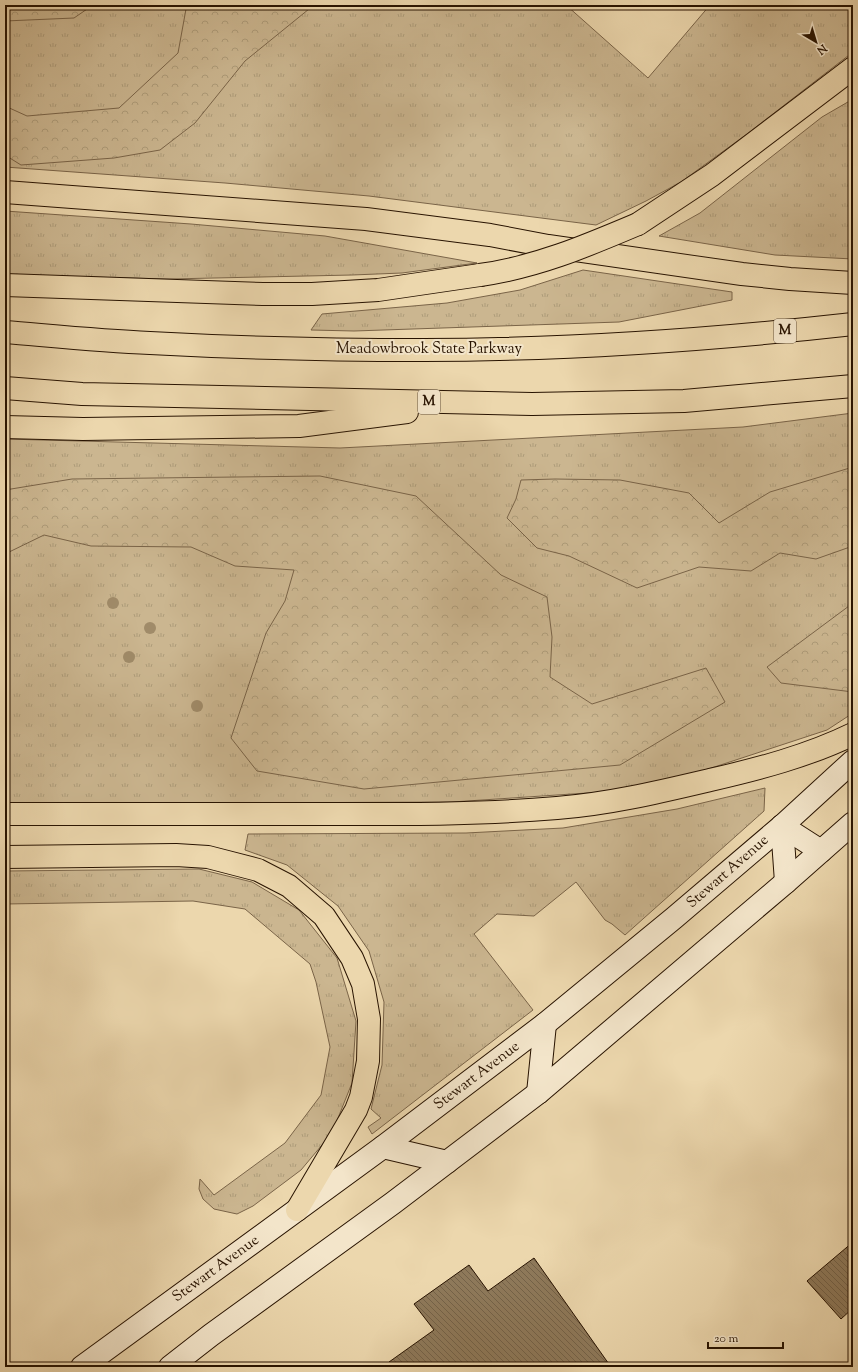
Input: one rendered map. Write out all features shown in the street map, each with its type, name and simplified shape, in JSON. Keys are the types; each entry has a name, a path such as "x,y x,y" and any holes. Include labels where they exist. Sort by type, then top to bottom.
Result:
{"highway":[{"path":"5,285 263,294 312,294 378,290 506,271 535,264 592,244 638,224 712,175 853,68"},
{"path":"5,192 366,219 490,235 548,246 742,274 853,283"},
{"name":"Meadowbrook State Parkway","path":"5,332 147,343 239,347 425,350 534,348 677,341 773,333 853,324"},
{"name":"M","path":"5,388 82,394 532,404 684,401 853,386"},
{"path":"5,427 82,429 299,426 479,403"},
{"path":"5,814 380,814 494,812 559,808 637,797 725,777 760,768 831,745 853,734"},
{"path":"5,857 176,855 208,857 258,870 289,886 324,916 352,958 363,984 370,1019 368,1061 361,1097 356,1110 297,1210"}],"main road":[{"name":"Stewart Avenue","path":"82,1367 383,1147 545,1024 674,918 782,826 853,761"},
{"path":"170,1367 538,1093 853,823"},
{"path":"782,826 821,852"},
{"path":"782,826 786,882"},
{"path":"538,1093 545,1024"},
{"path":"383,1147 447,1162"}],"green space":[{"path":"5,5 566,5 648,78 710,5 853,5 853,52 747,134 681,182 596,225 369,196 225,183 5,167"},
{"path":"5,5 93,5 74,18 5,21"},
{"path":"184,5 316,5 245,61 195,123 160,150 114,158 21,165 5,155 5,106 27,116 119,108 178,53 186,9"},
{"path":"853,99 853,259 775,255 659,236 700,213 822,117"},
{"path":"5,211 191,224 325,236 477,263 402,273 352,275 169,279 5,275"},
{"path":"583,270 732,292 732,300 619,322 354,331 311,330 322,314 447,303 520,290"},
{"path":"853,413 853,713 827,730 684,777 602,792 452,802 5,804 5,439 340,448 743,427"},
{"path":"853,467 853,544 850,547 816,559 780,553 751,571 699,567 637,588 569,556 537,548 507,518 516,499 521,480 620,480 689,493 719,523 770,492"},
{"path":"320,476 416,496 501,575 547,597 552,637 550,677 592,704 706,668 725,702 620,765 364,789 257,771 231,738 266,633 285,601 294,570 235,566 191,547 91,546 44,535 5,554 5,490 72,479"},
{"path":"853,603 853,692 781,683 767,667"},
{"path":"765,788 764,811 625,935 605,920 576,882 534,916 497,914 474,934 533,1010 372,1134 368,1127 381,1118 371,1109 382,1065 384,1002 369,951 338,906 287,865 245,850 248,834 466,833 563,828 677,809"},
{"path":"199,869 252,882 299,910 337,958 356,1021 352,1083 332,1133 301,1170 253,1206 237,1214 214,1209 203,1199 199,1189 200,1179 214,1195 285,1143 321,1095 330,1047 316,982 310,964 245,909 193,901 5,904 5,871"}],"building":[{"path":"853,1242 853,1308 841,1319 807,1281"},
{"path":"534,1258 611,1367 393,1367 389,1362 434,1330 414,1304 469,1265 488,1291"}]}
